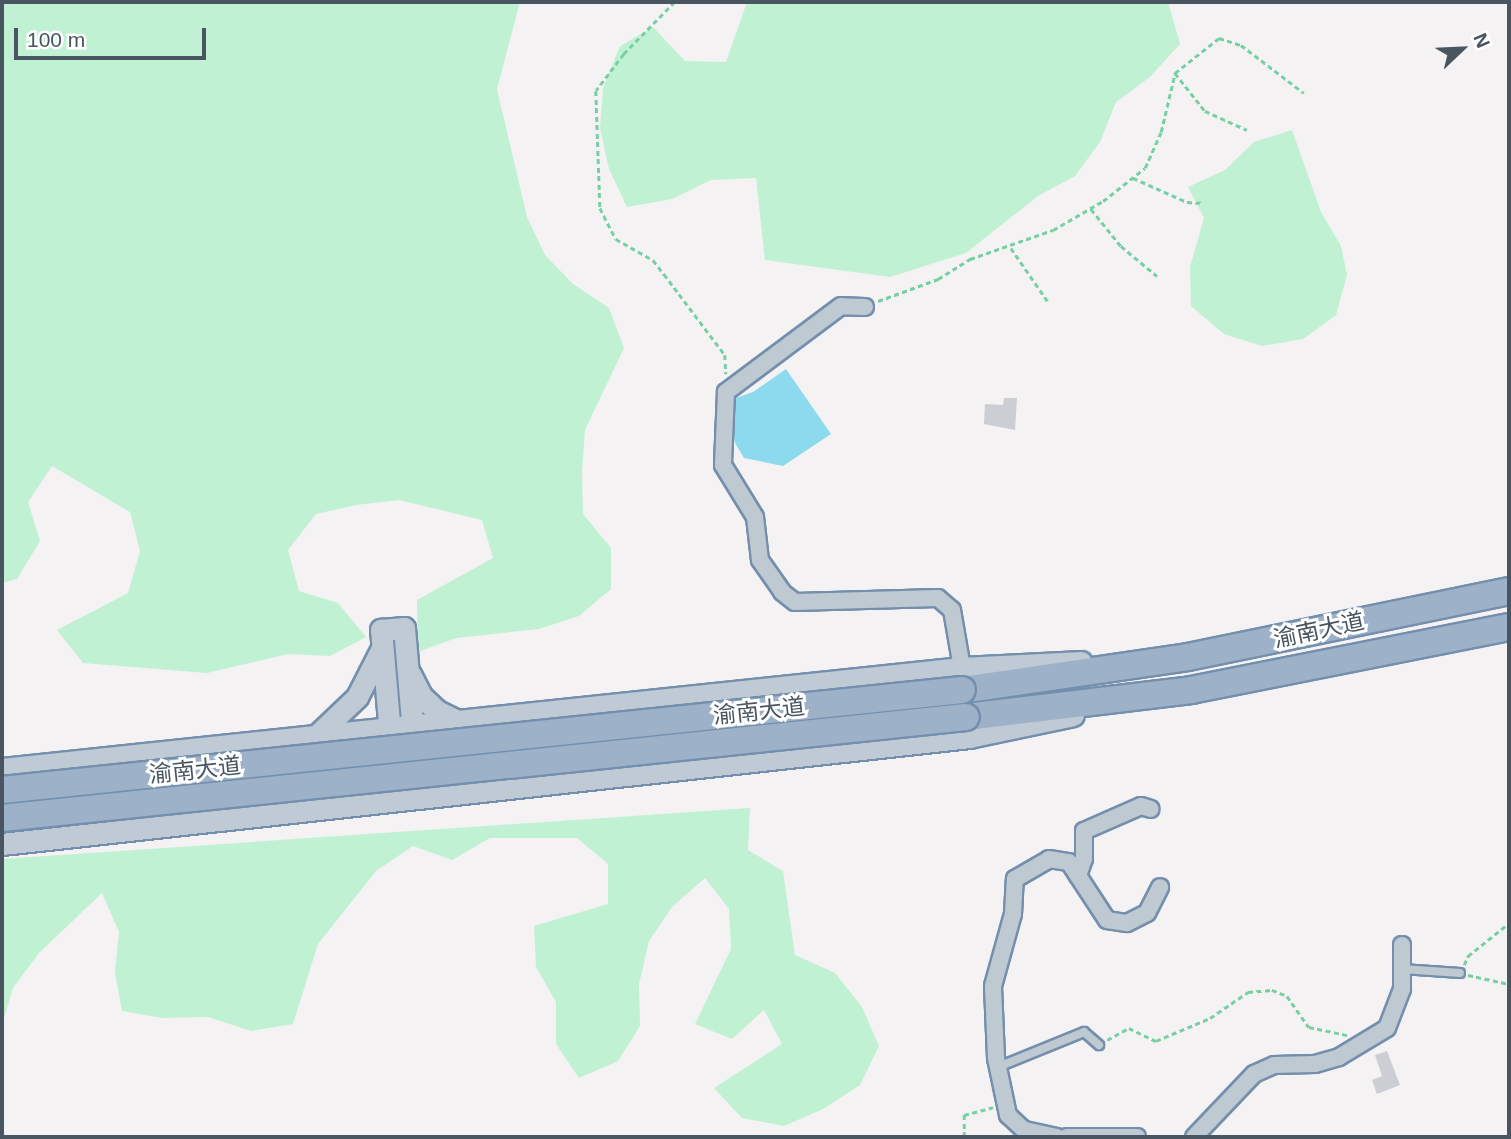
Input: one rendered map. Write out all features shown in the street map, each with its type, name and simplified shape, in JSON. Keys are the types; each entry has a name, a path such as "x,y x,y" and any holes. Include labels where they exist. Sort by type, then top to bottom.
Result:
{"highway":[{"name":"渝南大道","path":"2,790 962,679 1188,657 1509,592"},
{"name":"渝南大道","path":"2,818 966,717 1191,690 1509,626"}],"main road":[{"path":"396,802 381,630 404,628 419,800"},
{"path":"315,737 357,697 382,648"},
{"path":"407,667 421,696 437,711 460,722"},
{"path":"2,769 460,722 962,679"},
{"path":"2,844 419,800 969,737 1191,690"}],"street":[{"path":"865,307 841,306 726,392 723,465 755,517 760,560 782,592 795,602 938,598 953,610 962,679"},
{"path":"1078,876 1084,859 1084,831 1141,806 1151,809"},
{"path":"1057,1137 1024,1130 1008,1115 998,1067 993,986 1013,914 1015,879 1049,859 1069,862 1107,920 1127,923 1147,913 1160,887"},
{"path":"1194,1137 1254,1074 1274,1065 1315,1064 1387,1028 1402,989 1402,945"},
{"path":"1067,1137 1137,1137"}],"lane":[{"path":"1402,969 1460,973"},
{"path":"998,1067 1084,1032 1099,1045"}],"path":[{"path":"675,2 624,54 596,91 598,192 615,239 653,260 725,355 726,392"},
{"path":"865,307 938,279 970,259 1011,248 1091,209 1133,178 1145,168 1161,131 1175,73 1219,38 1241,45 1304,93"},
{"path":"1175,73 1205,111 1247,130"},
{"path":"1133,178 1187,202 1203,203"},
{"path":"1091,209 1121,246 1157,276"},
{"path":"1011,248 1049,303"},
{"path":"1509,923 1468,956 1460,973 1509,984"},
{"path":"1099,1045 1129,1028 1156,1041 1210,1018 1248,992 1272,990 1287,996 1309,1027 1367,1040"},
{"path":"964,1137 964,1115 1005,1101"}],"green space":[{"path":"2,2 520,2 497,89 527,217 545,255 573,284 609,308 624,348 585,430 582,471 583,514 611,548 611,589 579,616 539,629 456,638 418,652 417,600 493,558 482,520 399,500 356,505 316,514 288,550 299,591 338,603 366,637 330,656 288,654 207,673 83,663 57,630 128,593 140,551 130,512 52,466 28,502 40,541 17,579 2,583"},
{"path":"747,2 1168,2 1180,44 1150,77 1116,102 1100,142 1075,176 1038,196 966,253 890,277 765,260 756,178 711,180 672,199 627,207 609,169 600,128 603,88 620,46 653,27 685,61 726,62"},
{"path":"1292,130 1321,212 1341,246 1347,275 1336,315 1303,339 1262,346 1224,334 1191,306 1190,267 1204,218 1188,187 1225,170 1254,142"},
{"path":"750,808 748,850 783,871 795,955 835,973 862,1007 879,1046 860,1085 823,1109 784,1126 742,1118 714,1088 782,1044 764,1010 732,1039 695,1024 731,949 729,909 705,878 672,907 649,941 639,984 640,1026 618,1061 579,1078 556,1044 556,1002 536,967 534,926 608,904 608,864 577,838 490,838 452,860 413,846 376,871 318,944 293,1024 251,1031 208,1017 162,1018 122,1011 115,973 119,932 102,893 39,953 13,988 2,1025 2,859"}],"water":[{"path":"786,369 831,434 783,466 744,458 735,443 728,408 733,399 753,392"}],"building":[{"path":"1004,398 1017,398 1015,430 984,424 985,404 1003,405"},
{"path":"1387,1051 1400,1085 1377,1094 1372,1080 1382,1076 1375,1055"}]}
